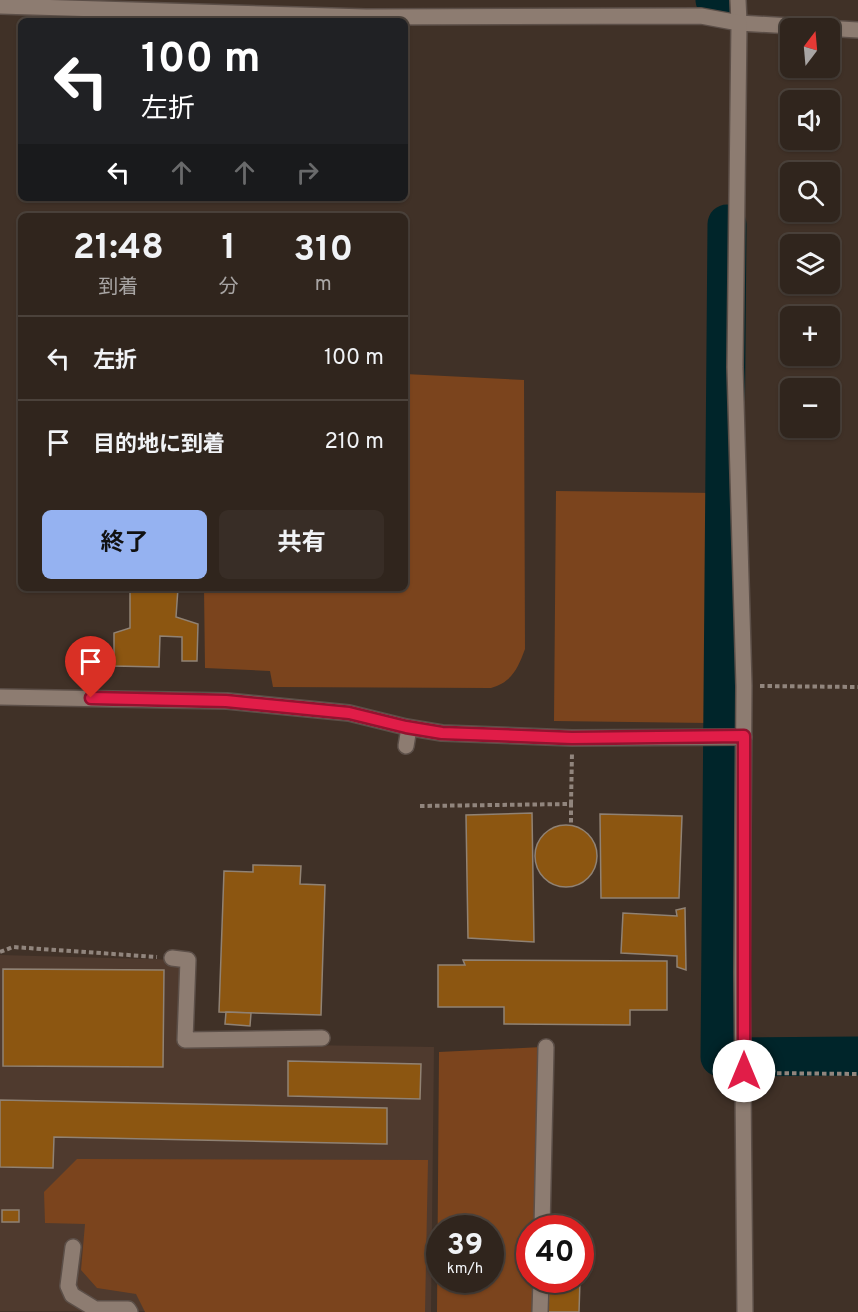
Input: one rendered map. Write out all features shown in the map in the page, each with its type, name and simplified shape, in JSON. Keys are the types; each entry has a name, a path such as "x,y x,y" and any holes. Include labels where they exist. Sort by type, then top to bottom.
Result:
{"street":[{"path":"701,0 701,16"},
{"path":"738,0 735,367 744,686 739,737 744,1042 745,1312"},
{"path":"0,6 366,17 701,16 739,23 858,30"},
{"path":"0,697 226,701 294,716 349,713 409,728 442,733 572,738 739,737"},
{"path":"406,746 409,728"},
{"path":"172,958 188,960 185,1040 322,1038"},
{"path":"542,1215 546,1047"},
{"path":"73,1247 68,1286 72,1295 95,1309 128,1309 130,1312"},
{"path":"540,1312 541,1293"}],"path":[{"path":"744,686 858,687"},
{"path":"571,825 572,738"},
{"path":"420,806 571,804"},
{"path":"0,951 13,947 172,958"},
{"path":"762,1073 858,1074"}],"shaded area":[{"path":"408,374 524,380 525,649 520,662 509,678 491,688 273,687 270,671 205,668 204,591 408,591"},
{"path":"556,491 715,493 713,717 708,717 708,723 554,721"},
{"path":"0,955 182,960 181,1043 434,1047 432,1215 426,1215 426,1293 431,1293 431,1312 0,1311"},
{"path":"542,1047 538,1215 516,1215 516,1293 537,1293 536,1312 437,1312 437,1293 504,1293 504,1215 438,1215 439,1052"},
{"path":"77,1159 428,1160 425,1312 145,1312 136,1294 97,1288 81,1270 85,1224 45,1223 44,1192"}],"building":[{"path":"130,591 178,591 176,617 198,624 197,661 182,661 182,637 160,636 159,667 114,666 114,633 130,628"},
{"path":"532,813 534,942 468,938 466,815"},
{"path":"600,814 682,816 679,898 601,898"},
{"path":"566,825 578,827 588,834 595,844 597,856 595,868 588,878 578,885 566,887 554,885 544,878 537,868 535,856 537,844 544,834 554,827"},
{"path":"253,865 301,866 300,884 325,885 321,1015 219,1012 224,871 253,872"},
{"path":"685,908 686,970 677,967 677,956 621,953 623,913 677,916 676,910"},
{"path":"463,960 667,961 667,1010 630,1010 630,1025 504,1024 504,1007 438,1007 438,965 465,965"},
{"path":"3,969 164,970 163,1067 3,1066"},
{"path":"226,1012 251,1013 250,1026 225,1024"},
{"path":"288,1061 421,1064 420,1099 288,1096"},
{"path":"0,1100 387,1108 387,1144 54,1137 53,1168 0,1167"},
{"path":"2,1210 19,1210 19,1222 2,1222"},
{"path":"549,1293 580,1293 579,1312 548,1312"}],"waterway":[{"path":"727,224 720,1057 858,1056"}],"route":[{"path":"91,698 226,701 349,713 442,733 572,738 744,736 742,974 744,1071"}]}
